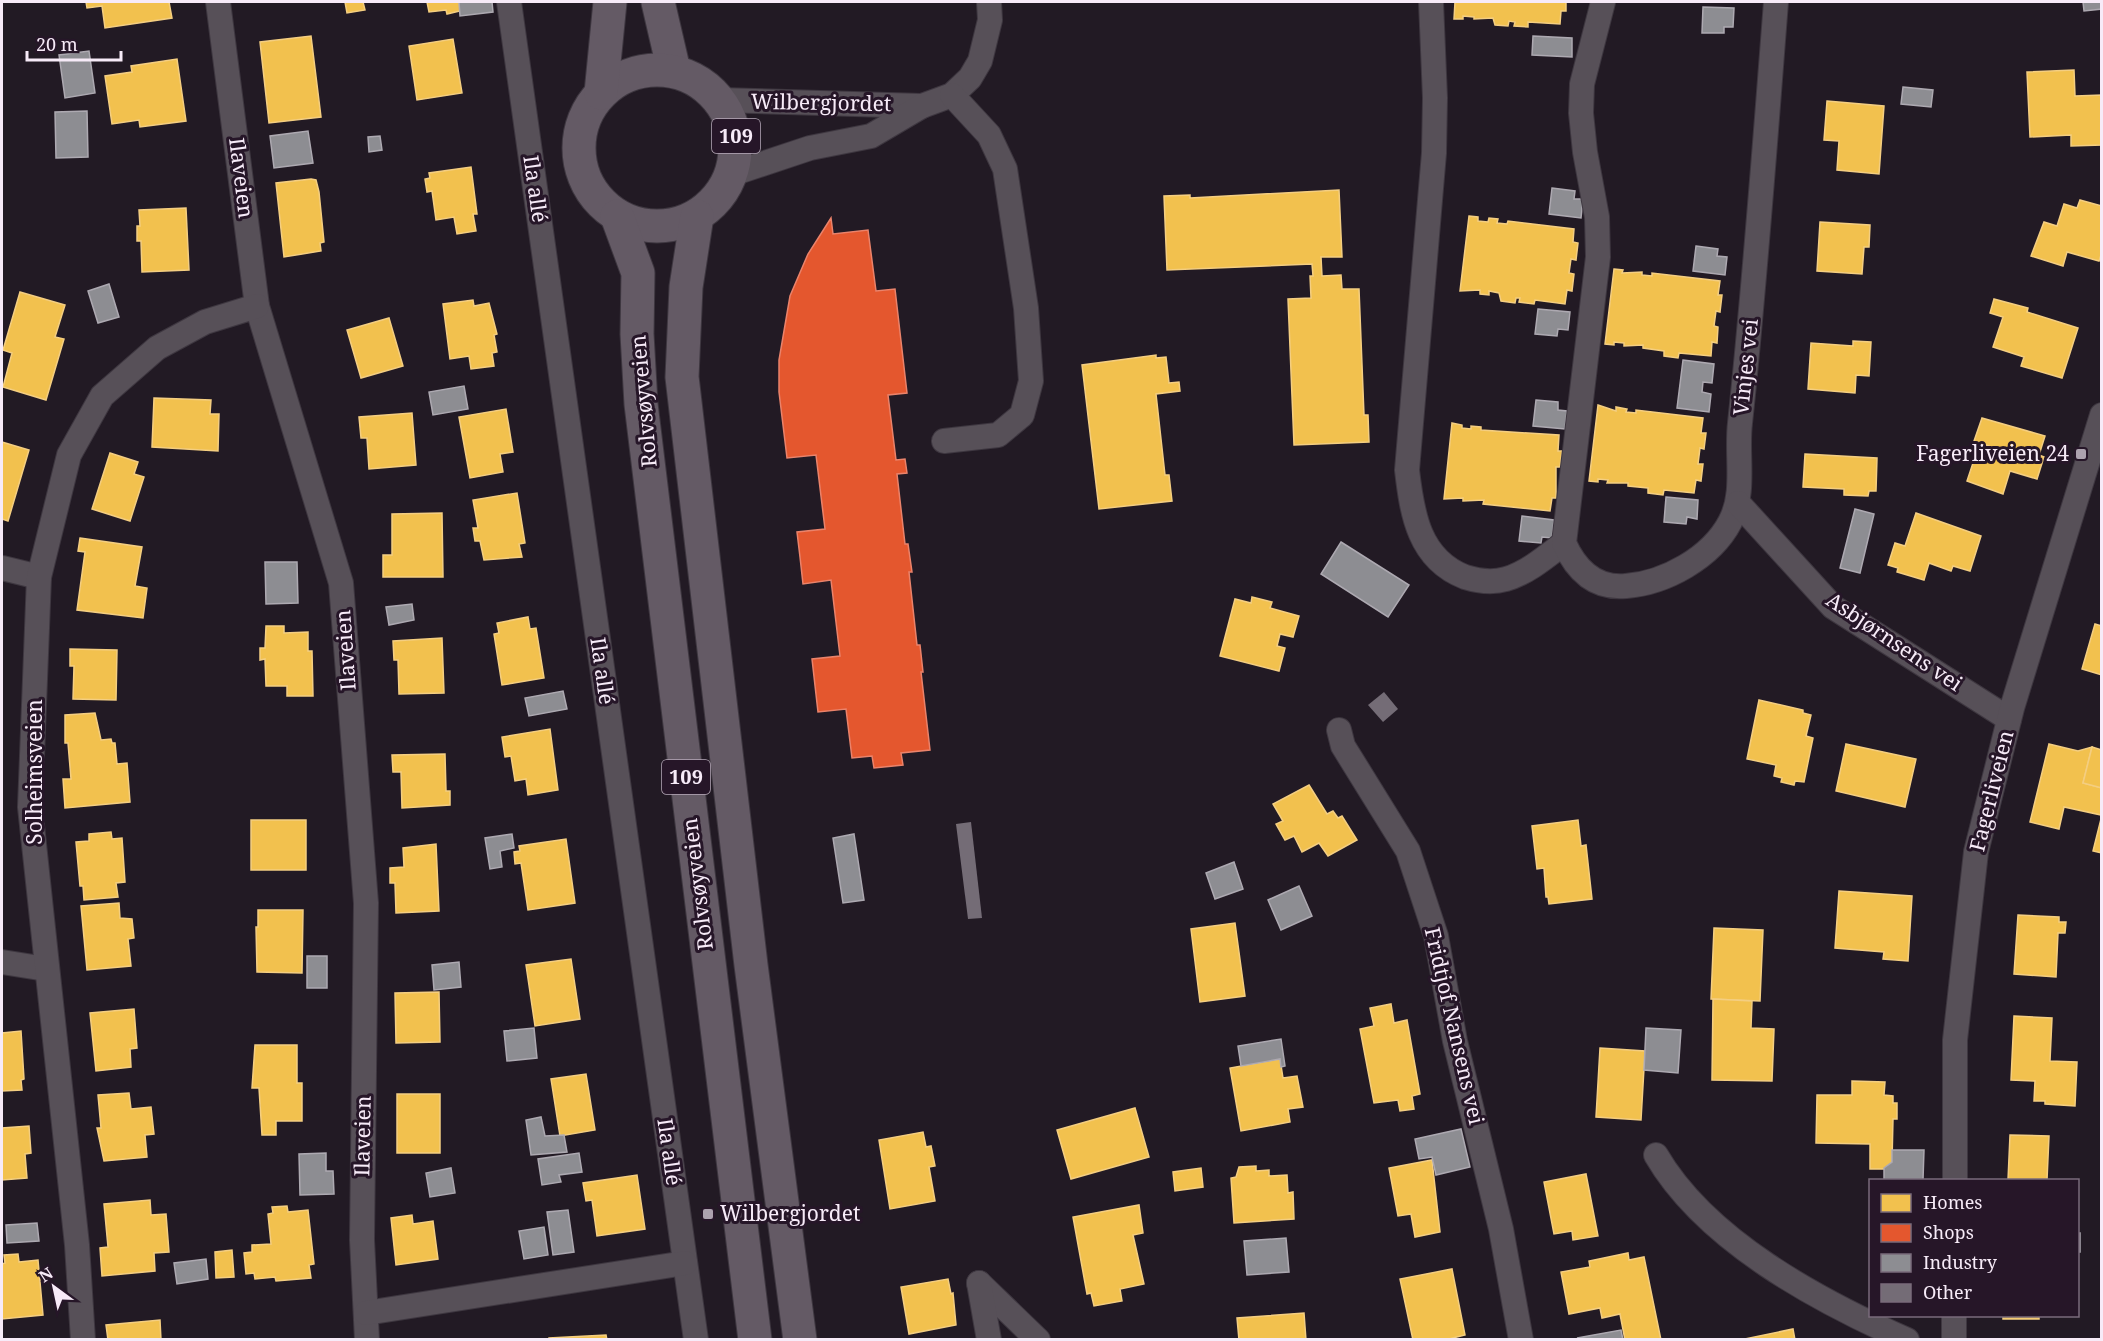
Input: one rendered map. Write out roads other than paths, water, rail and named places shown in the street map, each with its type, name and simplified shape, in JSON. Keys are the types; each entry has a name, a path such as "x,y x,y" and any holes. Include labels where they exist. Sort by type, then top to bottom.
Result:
{"main road":[{"name":"109","path":"601,93 610,2"},
{"path":"658,2 674,71"},
{"name":"109","path":"674,71 700,81 720,100 736,136 732,174 718,198 697,216 677,224 657,226 636,224 617,216 596,197 582,172 579,144 585,117 601,93 635,73 674,71"},
{"name":"Rolvsøyveien","path":"617,216 638,273 637,334 641,404 755,1340"},
{"name":"Rolvsøyveien","path":"697,216 686,287 682,377 750,954 800,1340"}],"street":[{"name":"Ilaveien","path":"218,2 256,306 341,582 366,903 362,1240 367,1340"},
{"name":"Ila allé","path":"509,2 696,1340"},
{"name":"Wilbergjordet","path":"732,174 810,148 871,136 922,106 952,95 970,78 980,61 990,20 989,2"},
{"path":"1431,2 1436,98 1434,153 1407,470 1416,521 1425,542 1440,562 1472,579 1489,582 1507,579 1533,566 1564,543 1598,257 1597,217 1585,152 1581,113 1582,84 1603,2"},
{"name":"Vinjes vei","path":"1564,543 1578,566 1592,581 1605,586 1642,585 1682,567 1719,540 1738,502 1739,427 1752,312 1776,2"},
{"path":"944,441 998,435 1022,416 1031,381 1026,308 1005,169 988,135 952,95"},
{"name":"Wilbergjordet","path":"720,100 922,106"},
{"name":"Solheimsveien","path":"83,1340 77,1245 30,807 39,577 69,455 102,396 157,348 205,322 256,306"},
{"name":"Fagerliveien","path":"1955,1179 1955,1040 1976,852 2009,719 2102,415"},
{"name":"Asbjørnsens vei","path":"1738,502 1833,607 2009,719"},
{"path":"2,568 39,577"},
{"name":"Fridtjof Nansens vei","path":"1339,730 1343,746 1408,851 1436,936 1455,1041 1501,1229 1521,1340"},
{"path":"2,962 46,969"},
{"path":"1656,1155 1677,1187 1728,1235 1815,1294 1907,1340"},
{"path":"366,1313 685,1263"},
{"path":"989,1340 979,1283 1038,1340"},
{"path":"1954,1317 1954,1340"}],"place":[{"name":"Fagerliveien 24","path":"2081,454"},
{"name":"Wilbergjordet","path":"708,1214"}]}
